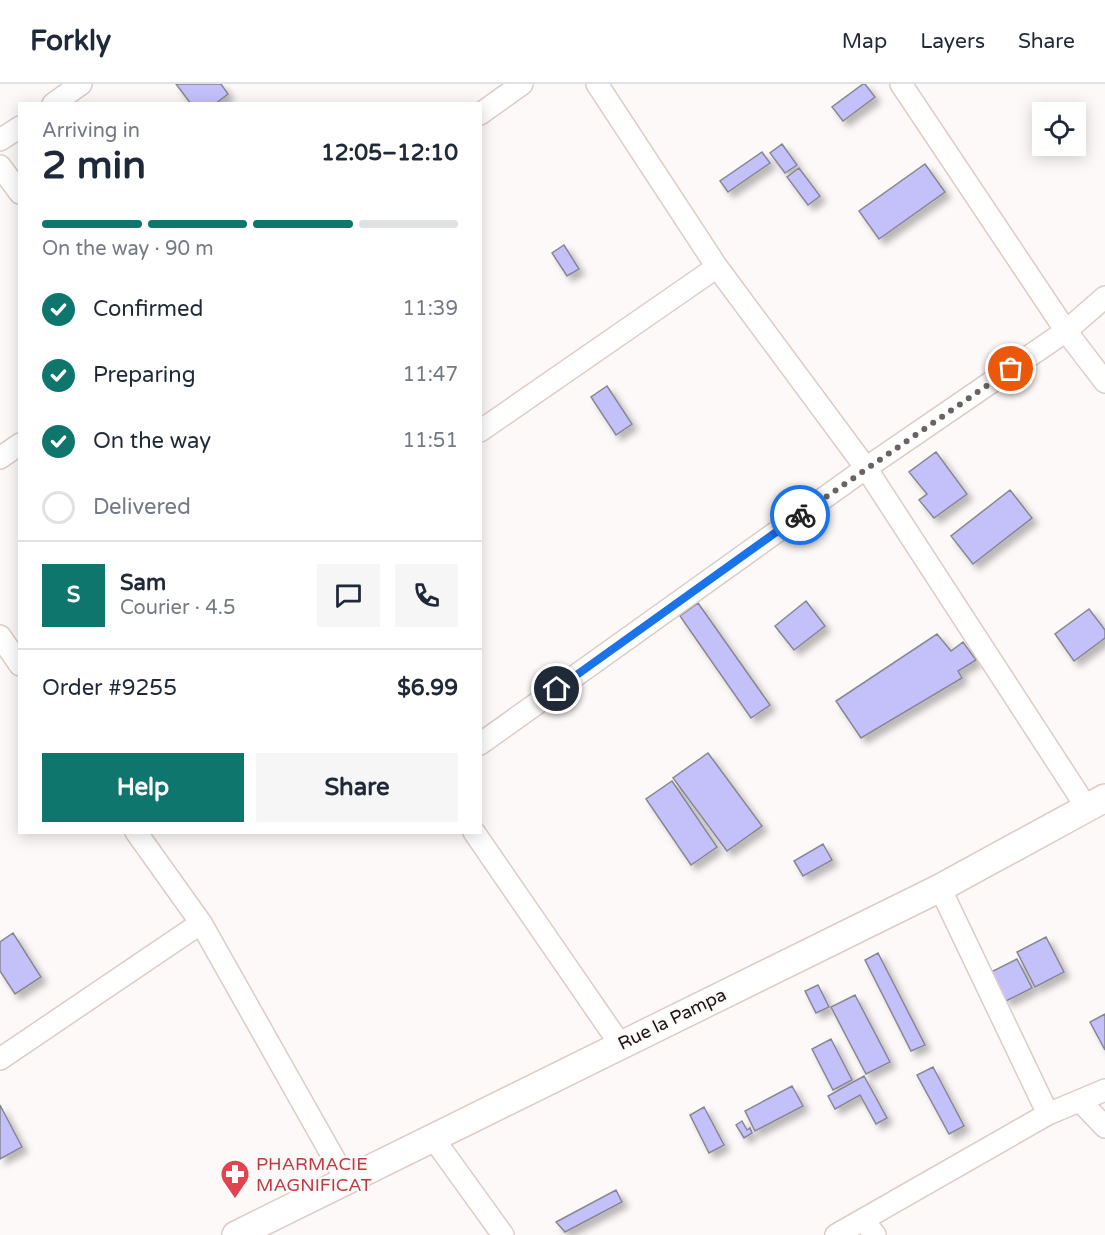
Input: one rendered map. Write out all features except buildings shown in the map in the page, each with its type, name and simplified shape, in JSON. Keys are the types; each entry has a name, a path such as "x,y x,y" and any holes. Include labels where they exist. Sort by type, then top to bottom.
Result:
{"street":[{"path":"56,102 81,84"},
{"path":"482,113 522,84"},
{"path":"597,84 717,267 866,468 1096,803"},
{"path":"901,84 1066,331 1105,382"},
{"path":"0,141 18,128"},
{"path":"0,166 18,190"},
{"path":"482,430 717,267"},
{"path":"482,743 866,468 1066,331 1105,297"},
{"path":"0,458 18,445"},
{"path":"0,636 18,662"},
{"name":"Rue la Pampa","path":"236,1235 940,888 1096,803"},
{"path":"137,834 201,923 346,1180"},
{"path":"475,834 620,1044"},
{"path":"940,888 1048,1114"},
{"path":"0,1059 201,923"},
{"path":"837,1235 870,1228 1048,1114 1105,1090"},
{"path":"1080,1101 1105,1127"},
{"path":"432,1138 503,1235"}],"way so far":[{"path":"800,515 1011,369"}],"place":[{"name":"PHARMACIE MAGNIFICAT","path":"235,1200"}],"route":[{"path":"557,689 800,515"}]}
